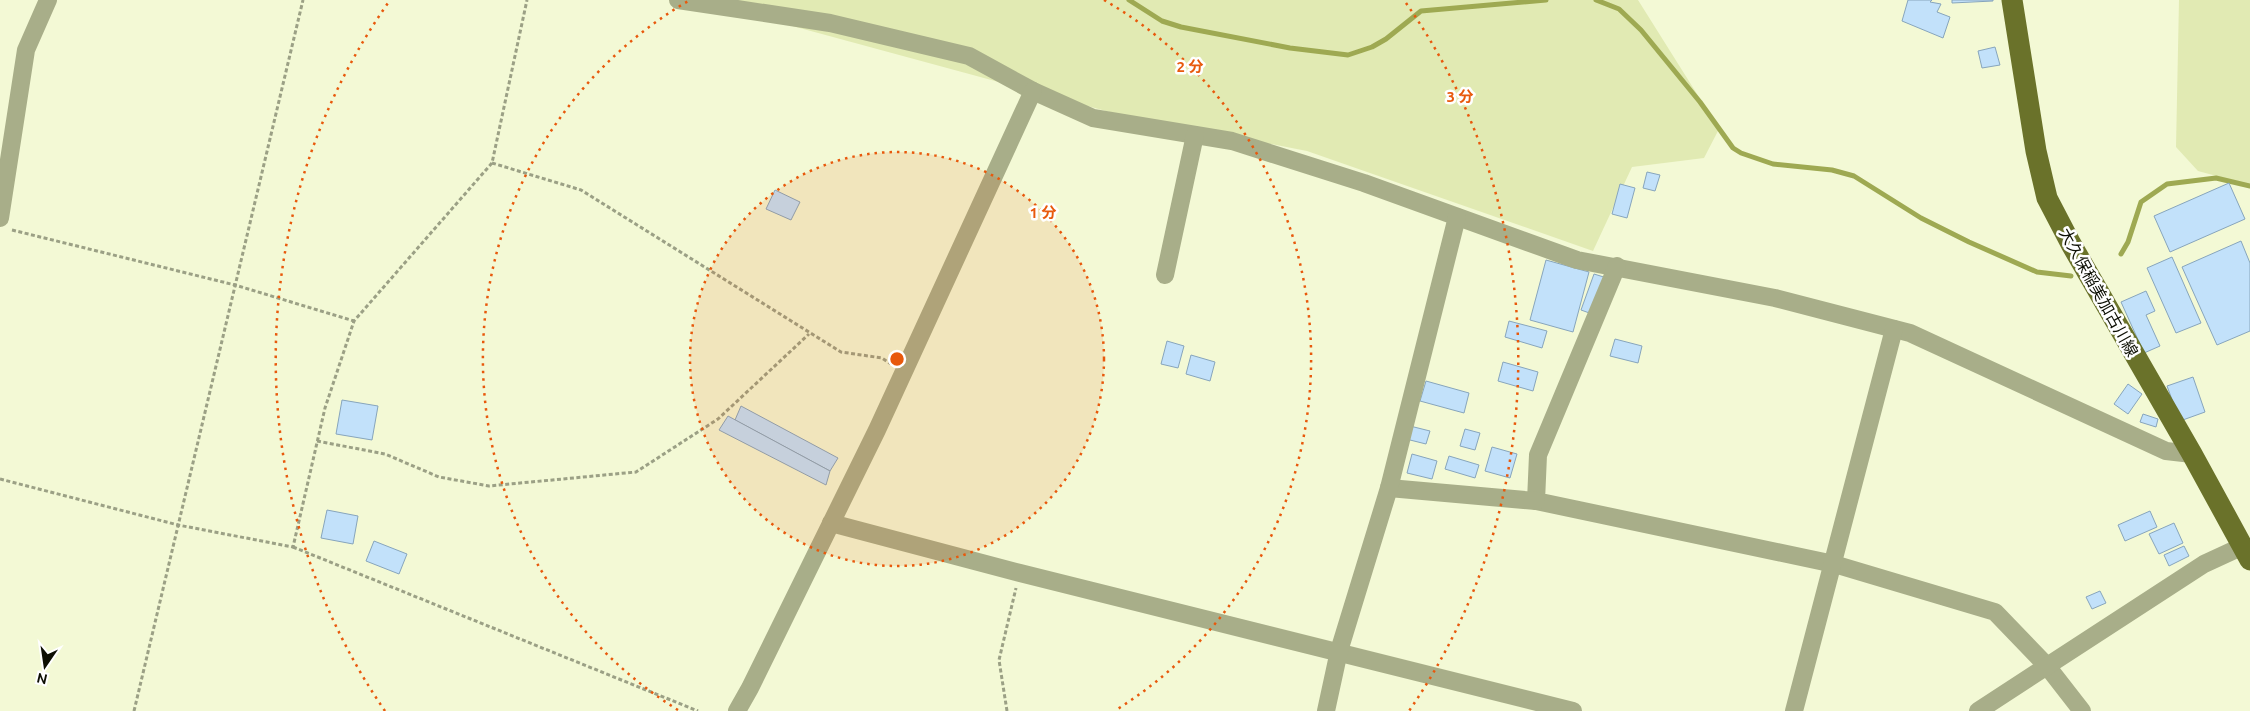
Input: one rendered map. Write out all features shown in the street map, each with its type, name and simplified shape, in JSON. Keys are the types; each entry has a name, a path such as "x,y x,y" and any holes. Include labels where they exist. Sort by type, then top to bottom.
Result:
{"main road":[{"name":"大久保稲美加古川線","path":"2012,0 2036,151 2047,198 2071,244 2247,553"}],"street":[{"path":"5,224 26,50 48,0"},
{"path":"678,0 830,23 970,56 1033,92 1093,118 1232,141 1364,183 1577,260 1617,266 1776,298 1910,333 2166,451 2192,454"},
{"path":"737,711 904,372 1033,92"},
{"path":"1165,275 1195,135"},
{"path":"1326,711 1339,652 1389,488 1457,217"},
{"path":"1536,501 1538,455 1617,266"},
{"path":"1794,711 1894,329"},
{"path":"1389,488 1536,501 1834,564 1995,612 2047,666 2082,711"},
{"path":"831,523 1020,573 1573,711"},
{"path":"1978,711 2204,564 2247,553"}],"path":[{"path":"134,711 303,0"},
{"path":"293,547 325,408 354,322 492,163 527,0"},
{"path":"492,163 581,190 809,334 841,352 882,358 904,372"},
{"path":"5,224 235,285 354,322"},
{"path":"317,440 385,454 439,476 489,486 636,472 718,419 809,334"},
{"path":"0,479 178,525 293,547 698,711"},
{"path":"1007,711 999,660 1020,573"}],"green space":[{"path":"697,0 1638,0 1719,129 1704,158 1632,167 1593,251 1307,151 1117,114"},
{"path":"2179,0 2250,0 2250,185 2198,171 2176,147"}],"building":[{"path":"1908,0 1932,0 1930,2 1941,4 1937,12 1950,17 1943,38 1902,21"},
{"path":"1952,0 1993,0 1993,1 1952,3"},
{"path":"1995,47 2000,65 1982,68 1978,51"},
{"path":"1647,172 1660,175 1655,191 1643,188"},
{"path":"2229,183 2245,219 2170,252 2154,216"},
{"path":"1620,184 1635,188 1627,218 1612,214"},
{"path":"775,190 800,202 791,220 766,209"},
{"path":"2241,241 2250,263 2250,331 2217,345 2182,267"},
{"path":"2172,257 2201,323 2176,333 2147,268"},
{"path":"1546,260 1589,272 1573,332 1530,320"},
{"path":"1594,274 1607,278 1595,315 1581,310"},
{"path":"2146,291 2155,311 2146,315 2160,346 2144,353 2121,302"},
{"path":"1509,321 1547,331 1542,348 1505,337"},
{"path":"1615,339 1642,346 1638,363 1610,356"},
{"path":"1167,341 1184,346 1178,368 1161,364"},
{"path":"1191,355 1215,362 1210,381 1186,374"},
{"path":"1503,362 1538,372 1533,391 1498,381"},
{"path":"2193,377 2205,412 2180,421 2167,386"},
{"path":"1426,381 1469,393 1464,413 1420,401"},
{"path":"2128,384 2142,394 2128,414 2114,404"},
{"path":"342,400 378,406 372,440 336,434"},
{"path":"741,406 838,458 830,471 735,420"},
{"path":"2143,414 2158,419 2156,427 2140,422"},
{"path":"728,416 830,471 826,485 719,430"},
{"path":"1410,426 1430,431 1426,444 1406,439"},
{"path":"1465,429 1480,433 1475,450 1460,446"},
{"path":"1492,447 1517,454 1510,478 1485,471"},
{"path":"1412,454 1437,461 1432,479 1407,473"},
{"path":"1449,456 1479,465 1475,478 1445,469"},
{"path":"327,510 358,516 353,544 321,538"},
{"path":"2150,511 2157,527 2125,541 2118,525"},
{"path":"2174,523 2183,543 2159,554 2149,534"},
{"path":"374,541 407,554 399,574 366,561"},
{"path":"2184,546 2189,556 2169,566 2164,555"},
{"path":"2100,591 2106,603 2092,609 2086,597"}],"waterway":[{"path":"1129,0 1162,21 1181,27 1290,48 1348,55 1372,47 1386,39 1421,11 1546,0"},
{"path":"1596,0 1619,9 1641,30 1700,102 1733,148 1741,153 1773,164 1832,170 1854,176 1921,218 1969,242 2037,272 2071,276"},
{"path":"2121,254 2128,242 2141,202 2167,184 2216,178 2250,186"}]}
